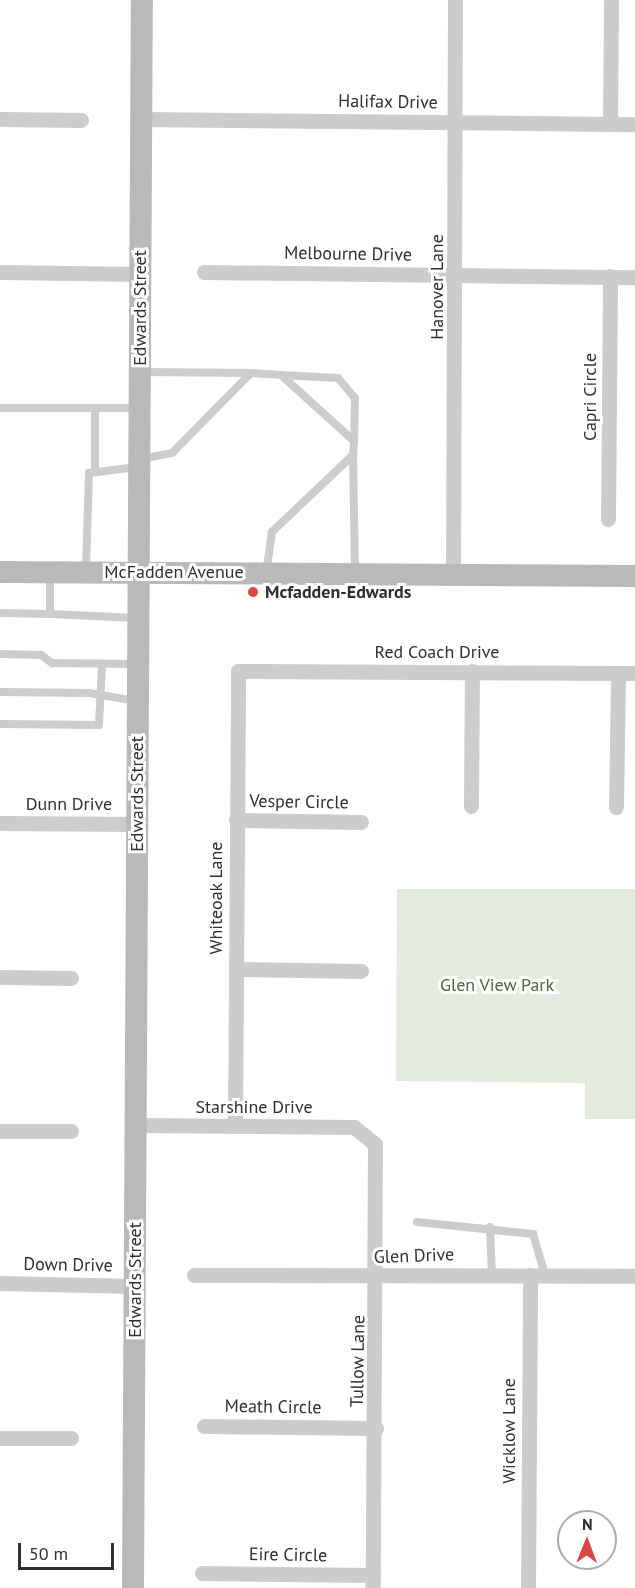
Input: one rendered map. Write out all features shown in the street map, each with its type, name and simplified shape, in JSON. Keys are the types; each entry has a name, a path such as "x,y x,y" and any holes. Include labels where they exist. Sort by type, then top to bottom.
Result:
{"street":[{"name":"Edwards Street","path":"133,1588 142,0"},
{"name":"Hanover Lane","path":"453,574 458,275 455,0"},
{"path":"610,124 611,0"},
{"path":"0,119 81,120"},
{"name":"Halifax Drive","path":"141,119 635,124"},
{"path":"0,272 140,274"},
{"name":"Melbourne Drive","path":"204,272 635,276"},
{"name":"Capri Circle","path":"608,519 610,276"},
{"name":"McFadden Avenue","path":"0,572 635,576"},
{"name":"Red Coach Drive","path":"238,671 635,673"},
{"name":"Whiteoak Lane","path":"235,1126 238,671"},
{"path":"471,806 472,671"},
{"path":"616,807 618,673"},
{"name":"Vesper Circle","path":"236,820 361,822"},
{"name":"Dunn Drive","path":"0,823 137,824"},
{"path":"236,969 361,971"},
{"path":"0,977 70,978"},
{"name":"Starshine Drive","path":"136,1125 354,1127 370,1136"},
{"path":"0,1131 71,1131"},
{"name":"Tullow Lane","path":"370,1136 378,1152 373,1581"},
{"name":"Glen Drive","path":"194,1275 378,1278 492,1274 635,1276"},
{"name":"Wicklow Lane","path":"528,1588 537,1275"},
{"name":"Down Drive","path":"0,1282 135,1286"},
{"name":"Meath Circle","path":"204,1426 376,1428"},
{"path":"0,1438 71,1438"},
{"name":"Eire Circle","path":"202,1573 373,1581"}],"lane":[{"path":"140,372 251,373 338,378 355,398 353,455 355,574"},
{"path":"95,468 140,463 172,453 251,373"},
{"path":"281,375 354,441"},
{"path":"0,408 140,408"},
{"path":"86,572 88,483 95,468 95,408"},
{"path":"266,573 272,532 353,455"},
{"path":"50,572 50,614"},
{"path":"0,613 139,618"},
{"path":"0,654 102,664 139,664"},
{"path":"0,724 99,725 102,664"},
{"path":"0,692 100,694 138,701"},
{"path":"417,1222 490,1227 533,1234 537,1275"},
{"path":"490,1227 492,1274"}],"green space":[{"name":"Glen View Park","path":"397,889 635,889 635,1119 585,1119 585,1083 396,1081"}],"place":[{"name":"Mcfadden-Edwards","path":"253,592"}]}
